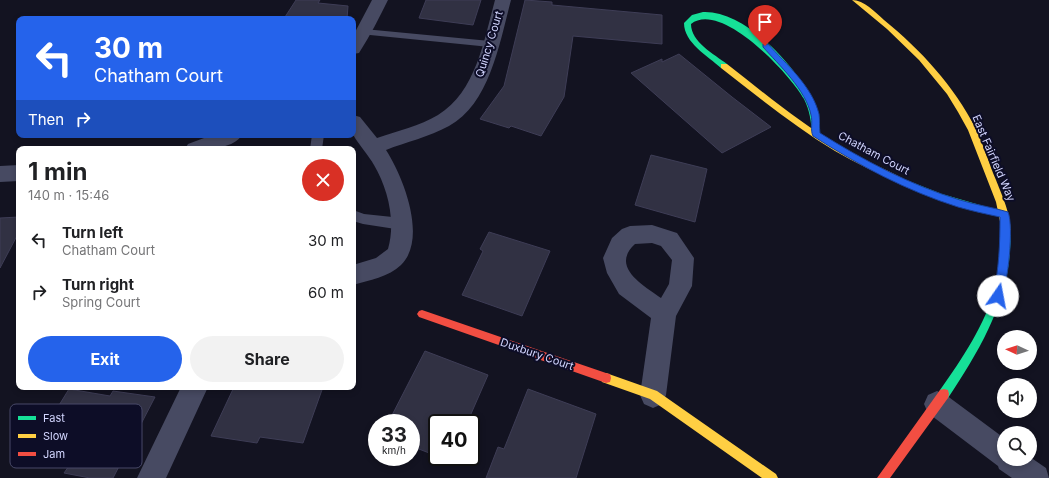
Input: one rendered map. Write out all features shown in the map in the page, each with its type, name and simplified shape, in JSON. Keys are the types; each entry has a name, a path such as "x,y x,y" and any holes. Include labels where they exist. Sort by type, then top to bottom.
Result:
{"street":[{"path":"356,44 380,0"},
{"name":"Quincy Court","path":"374,147 443,121 455,112 477,83 503,0"},
{"name":"East Fairfield Way","path":"854,0 910,45 946,88 968,124 1004,215 1005,249 1003,272 998,296 982,332 937,404 883,478"},
{"name":"Chatham Court","path":"816,134 815,114 807,97 793,75 775,54 755,37 724,17 703,13 688,20 685,27 686,33 693,41 777,107 816,134 853,158 920,190 960,204 1004,215"},
{"path":"356,126 374,147 396,189 402,224 400,246 393,259 376,269 356,274"},
{"path":"203,146 224,138"},
{"path":"0,174 16,172"},
{"name":"Duxbury Court","path":"422,314 653,395 772,478"},
{"path":"653,395 664,314"},
{"path":"151,478 194,390"},
{"path":"937,404 997,450"},
{"path":"1020,466 1036,478"}],"lane":[{"path":"364,32 490,44"},
{"path":"356,216 363,219 402,224"}],"building":[{"path":"296,0 320,0 318,3 348,6 347,16 286,16"},
{"path":"426,0 481,0 473,25 419,18"},
{"path":"525,0 552,2 552,5 662,15 662,44 573,36 564,97 541,136 511,126 509,128 480,119 504,86"},
{"path":"679,54 771,127 722,153 631,73 662,59 662,62"},
{"path":"651,155 707,169 695,222 635,205"},
{"path":"16,217 16,238 0,268 0,218"},
{"path":"489,232 550,251 522,316 462,295 483,251 480,249"},
{"path":"425,351 488,375 471,414 428,414 428,453 420,449 420,414 393,414"},
{"path":"528,389 596,414 576,478 486,478 498,447 504,449"},
{"path":"68,390 110,396 113,391 155,397 142,422 142,404 60,404"},
{"path":"233,390 322,390 303,443 260,437 257,443 211,436"},
{"path":"68,468 118,468 113,478 90,478 64,473"}],"traffic: fast":[{"path":"724,66 697,44 691,37 687,30 687,23 694,16 700,14 710,14 730,20 745,28 760,40 787,69 799,84 808,99 815,116 816,134"},
{"path":"901,181 913,187 964,205 1004,215"},
{"path":"944,394 974,347 992,310 1003,273 1006,233"}],"traffic: slow":[{"path":"855,0 906,43 936,75 949,92 972,130 1000,202 1006,225 1006,233"},
{"path":"724,66 787,115 820,138 871,167 901,181"},
{"path":"606,378 653,395 772,478"}],"traffic: jam":[{"path":"422,314 606,378"},
{"path":"883,478 944,394"}],"route":[{"path":"765,46 775,54 793,75 807,97 815,114 816,134 853,158 920,190 960,204 1004,215 1005,249 1003,272 998,296"}]}
